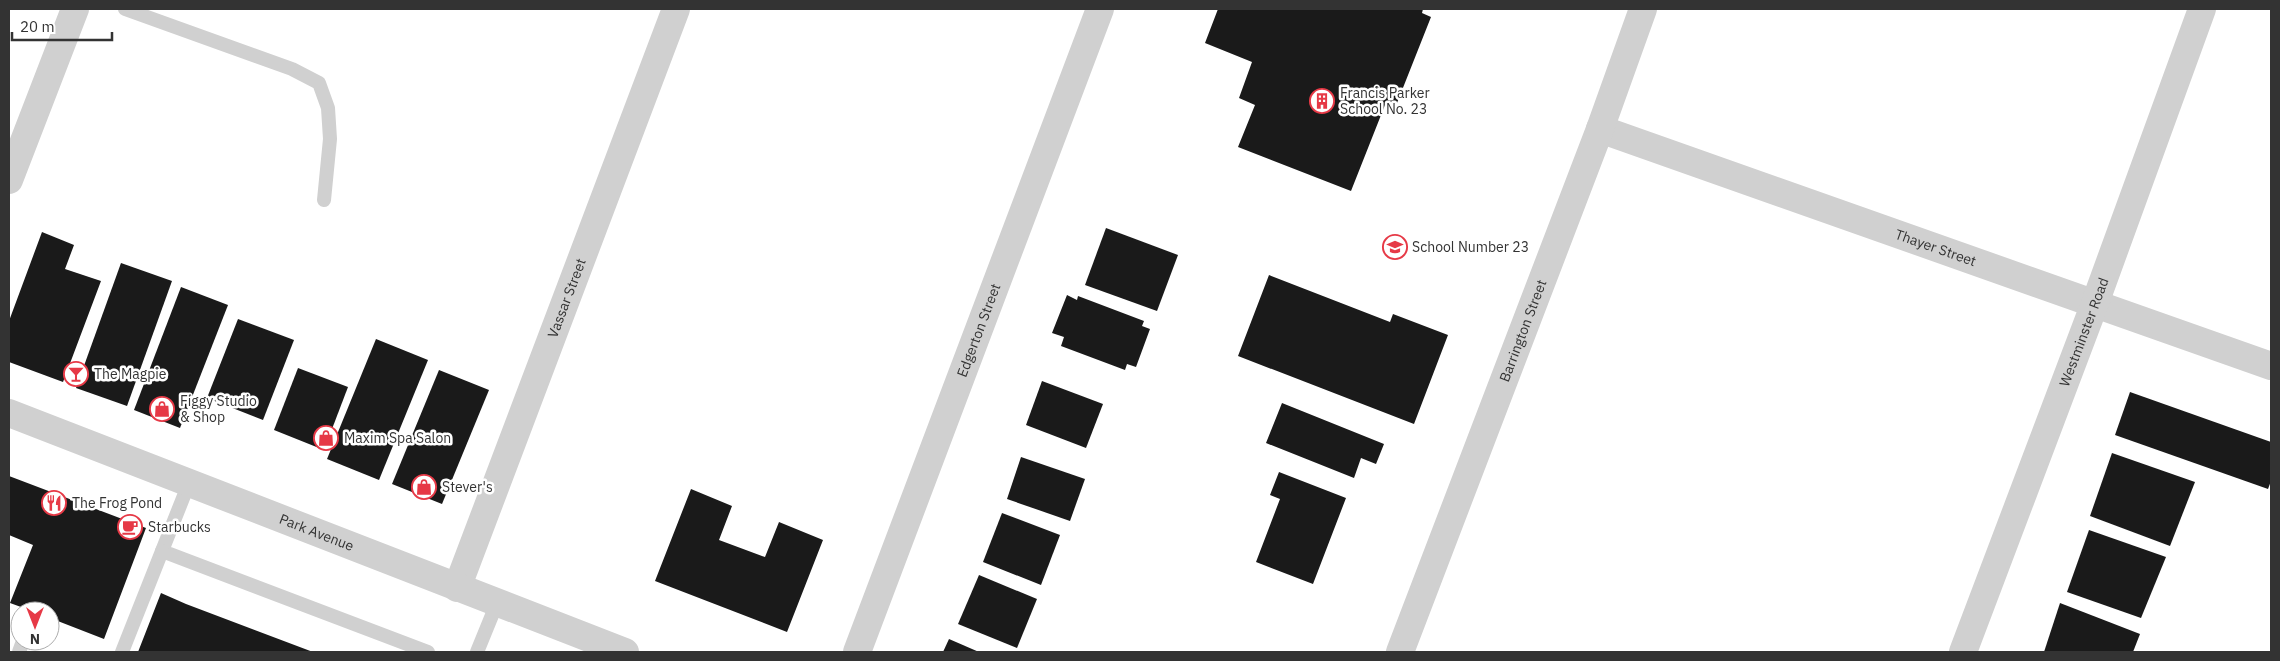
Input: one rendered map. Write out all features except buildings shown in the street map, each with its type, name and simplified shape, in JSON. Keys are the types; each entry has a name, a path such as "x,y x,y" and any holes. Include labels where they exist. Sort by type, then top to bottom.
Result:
{"street":[{"path":"9,180 15,145 75,9"},
{"name":"Vassar Street","path":"456,588 676,9"},
{"name":"Edgerton Street","path":"857,652 1100,9"},
{"name":"Barrington Street","path":"1400,652 1600,129 1643,9"},
{"name":"Westminster Road","path":"1963,652 2095,303 2202,9"},
{"name":"Thayer Street","path":"1600,129 2271,366"},
{"name":"Park Avenue","path":"9,413 625,652"}],"lane":[{"path":"125,9 292,69 318,83 328,108 330,139 324,200"},
{"path":"122,652 189,483"},
{"path":"162,551 428,652"},
{"path":"477,652 497,603"}],"place":[{"name":"Francis Parker School No. 23","path":"1322,101"},
{"name":"School Number 23","path":"1395,247"},
{"name":"The Magpie","path":"76,374"},
{"name":"Figgy Studio & Shop","path":"162,409"},
{"name":"Maxim Spa Salon","path":"326,438"},
{"name":"Stever's","path":"424,487"},
{"name":"The Frog Pond","path":"54,503"},
{"name":"Starbucks","path":"130,527"}]}
